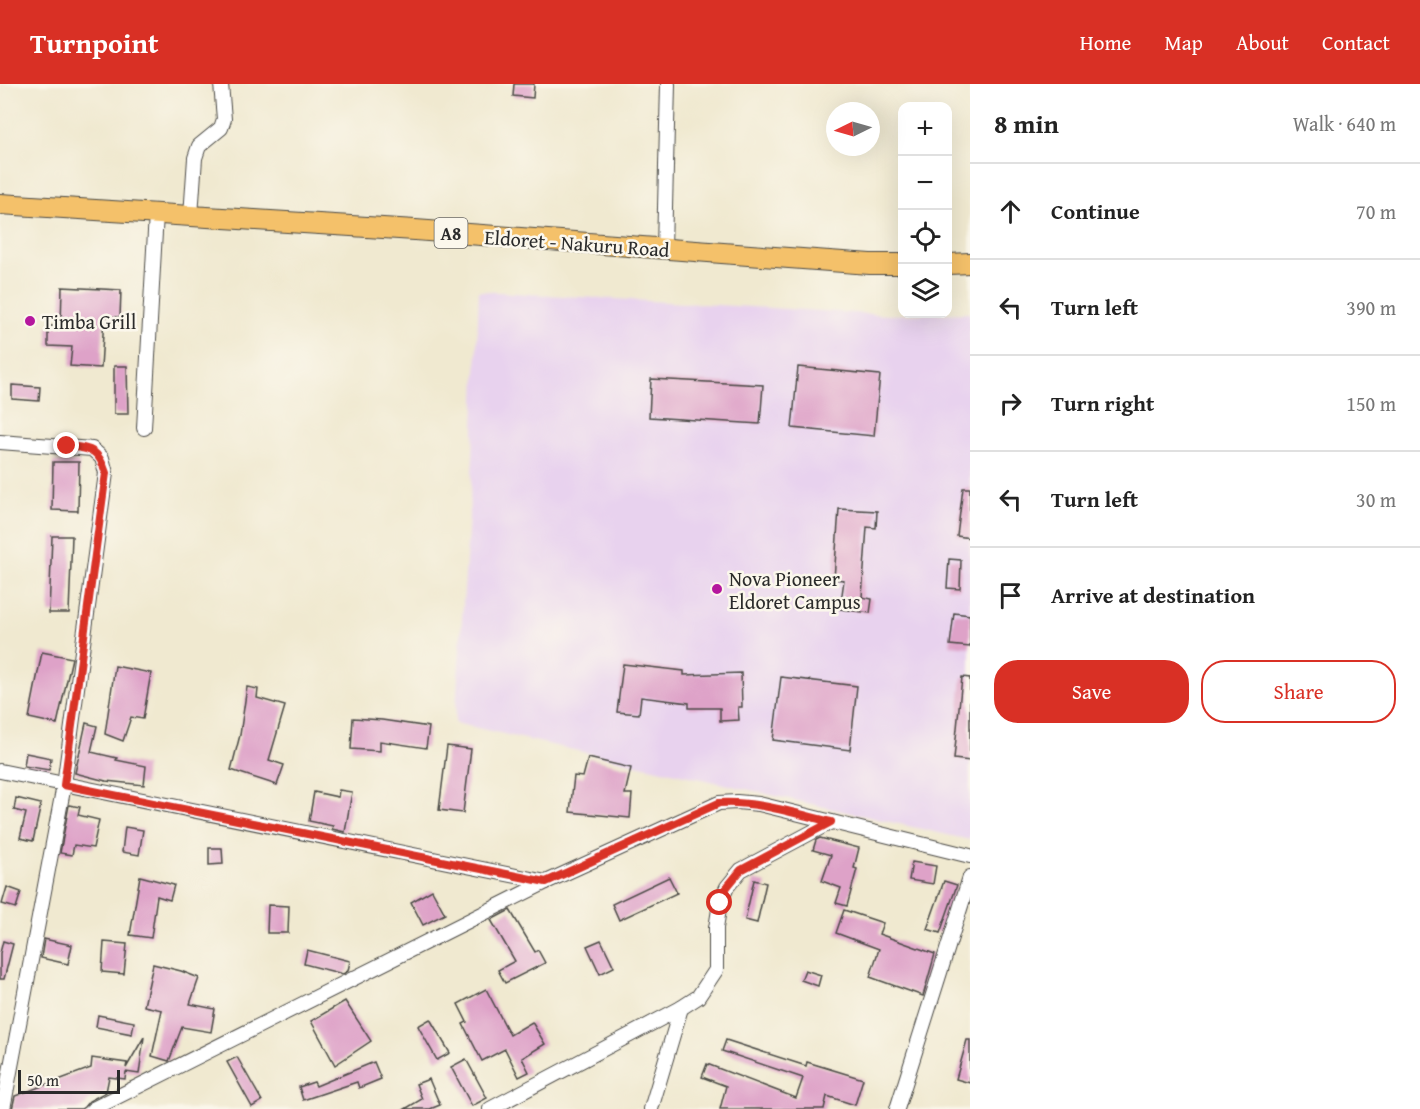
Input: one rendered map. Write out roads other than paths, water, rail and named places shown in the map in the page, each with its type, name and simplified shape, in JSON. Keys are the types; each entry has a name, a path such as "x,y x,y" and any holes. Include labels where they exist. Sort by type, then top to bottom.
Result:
{"highway":[{"name":"Eldoret - Nakuru Road","path":"0,204 416,230 870,264 898,264"},
{"path":"952,264 970,263"}],"street":[{"path":"191,216 195,158 199,146 221,128 224,119 221,84"},
{"path":"664,249 668,84"},
{"path":"144,428 156,214"},
{"path":"0,442 92,449 102,458 106,473 64,785 3,1109"},
{"path":"0,771 546,882"},
{"path":"93,1109 546,882 719,803 759,804 970,856"},
{"path":"490,1109 698,997 716,970 718,912 727,887 741,870 831,822"},
{"path":"897,1109 970,877"},
{"path":"651,1109 681,1008"}],"place":[{"name":"Timba Grill","path":"30,321"},
{"name":"Nova Pioneer Eldoret Campus","path":"717,589"}]}
